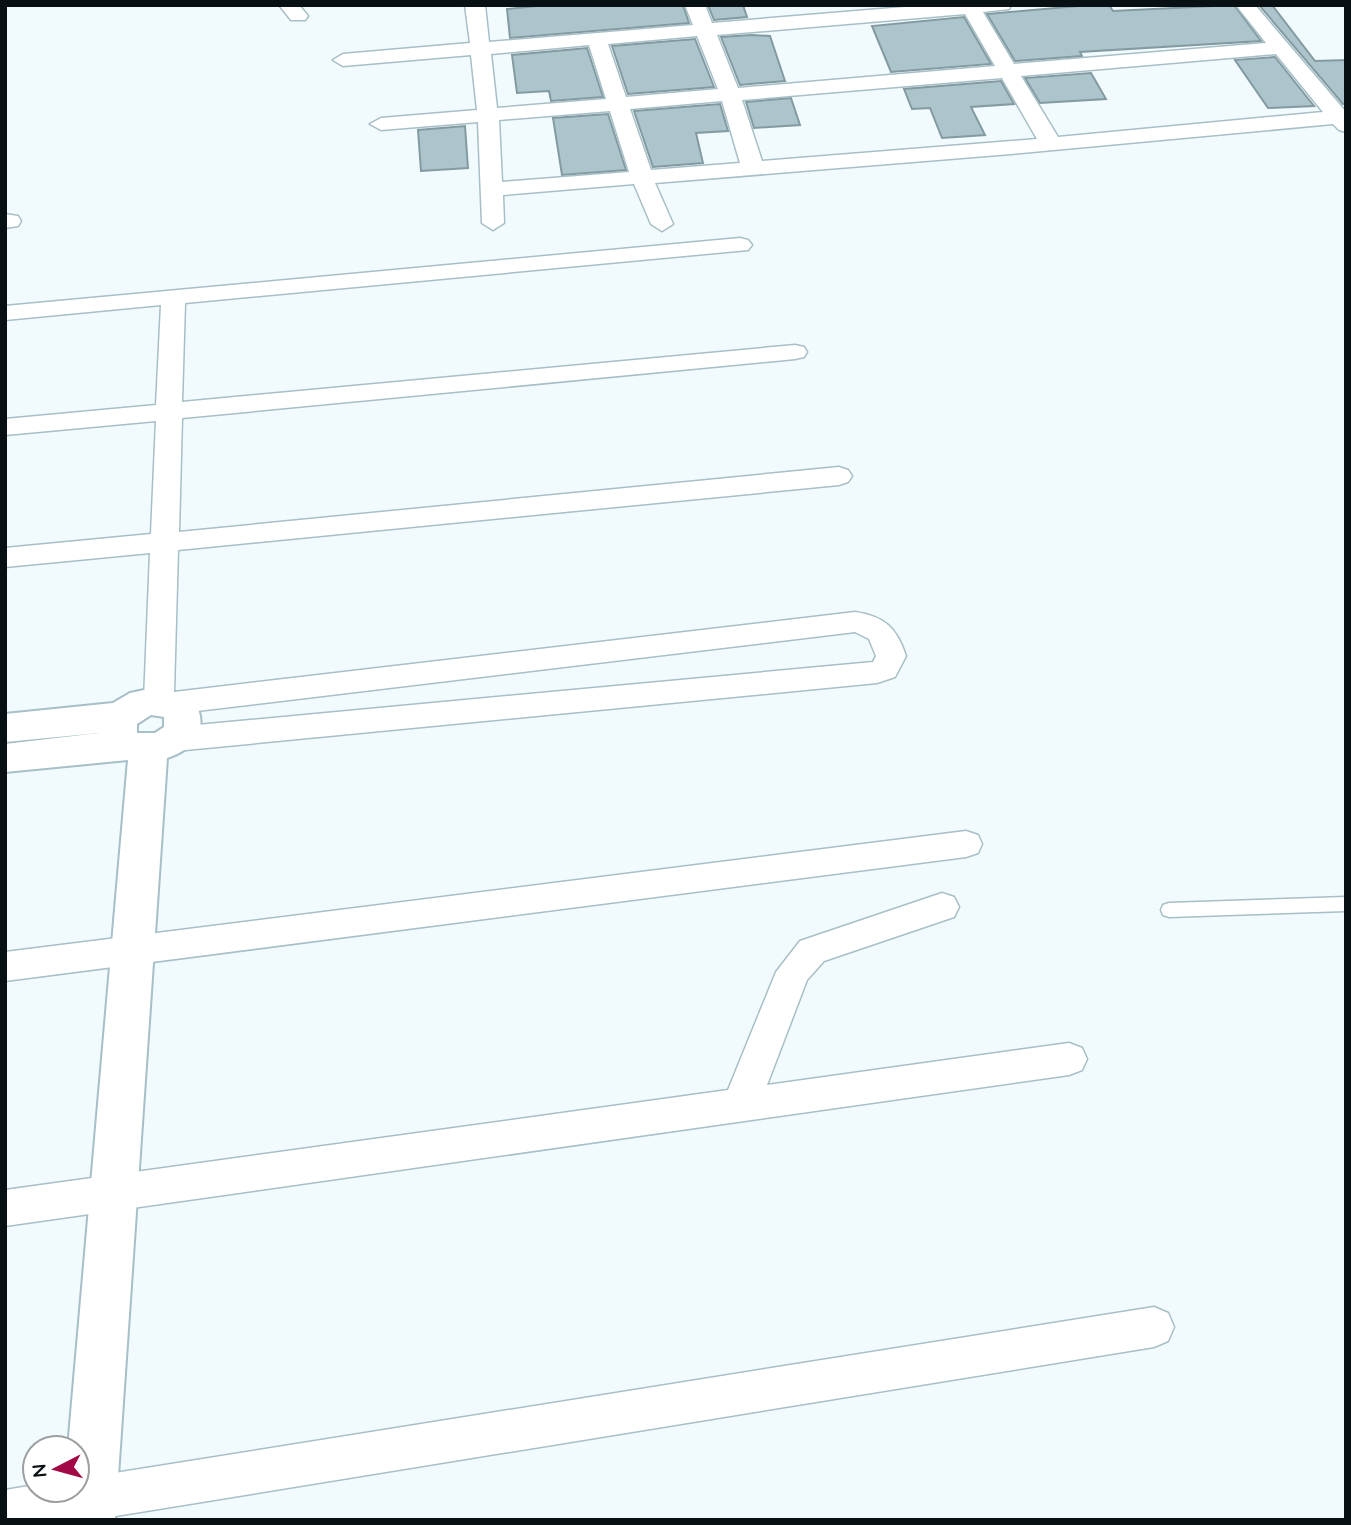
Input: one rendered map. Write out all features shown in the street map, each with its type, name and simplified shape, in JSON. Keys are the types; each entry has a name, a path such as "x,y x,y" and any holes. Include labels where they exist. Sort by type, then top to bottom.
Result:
{"street":[{"path":"475,5 488,117 493,223"},
{"path":"695,5 730,94 753,168"},
{"path":"343,60 705,32 1002,5"},
{"path":"1245,5 1342,121"},
{"path":"969,7 1051,144"},
{"path":"597,40 642,177 662,224"},
{"path":"381,124 1280,48"},
{"path":"492,189 1342,121"},
{"path":"5,313 740,245"},
{"path":"89,1509 165,542 173,297"},
{"path":"5,427 795,352"},
{"path":"5,558 839,476"},
{"path":"5,728 150,726 877,672 884,669 891,656 886,637 880,630 866,623 855,622 150,726 5,758"},
{"path":"5,967 133,953 966,844"},
{"path":"740,1106 793,972 812,951 942,907"},
{"path":"5,1208 1069,1059"},
{"path":"5,1512 89,1509 1154,1327"}],"lane":[{"path":"1169,910 1346,904"}],"building":[{"path":"546,5 683,5 689,23 510,38 507,9"},
{"path":"708,5 743,5 747,17 714,20"},
{"path":"1109,5 1113,11 1234,5 1261,41 1080,52 1082,56 1015,61 987,14"},
{"path":"1259,5 1272,5 1315,61 1346,60 1346,104 1343,104"},
{"path":"964,17 991,64 891,72 872,26"},
{"path":"770,36 785,81 740,85 721,37"},
{"path":"695,39 714,87 628,94 612,46"},
{"path":"587,48 603,97 551,101 549,91 517,93 512,55"},
{"path":"1275,57 1314,106 1268,108 1235,60"},
{"path":"1091,73 1106,99 1040,103 1025,78"},
{"path":"1001,81 1014,104 971,107 985,135 942,138 930,108 912,109 904,89"},
{"path":"791,98 800,125 754,128 746,102"},
{"path":"720,104 728,131 696,133 703,163 653,167 634,111"},
{"path":"608,114 626,170 562,175 553,118"},
{"path":"465,126 468,168 421,171 418,130"}]}
